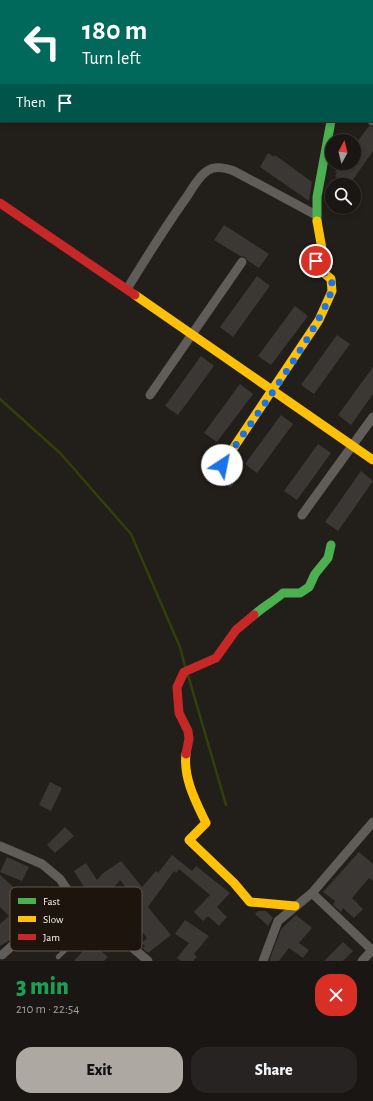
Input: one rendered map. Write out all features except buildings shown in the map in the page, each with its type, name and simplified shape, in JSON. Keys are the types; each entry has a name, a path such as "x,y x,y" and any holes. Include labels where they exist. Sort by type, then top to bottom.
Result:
{"street":[{"path":"222,465 319,320 332,291 331,279 317,265 322,249 316,215 317,197 331,122"},
{"path":"127,289 165,227 199,179 212,168 223,167 234,171 316,215"},
{"path":"0,203 273,389 373,460"},
{"path":"150,395 242,262"},
{"path":"302,516 373,417"},
{"path":"295,906 250,902 234,883 189,840 206,823 194,798 187,772 186,757 189,739 188,732 178,713 177,687 184,672 190,668 216,658 236,630 264,606 272,603 283,594 300,593 309,587 315,574 328,558 331,545"},
{"path":"262,961 278,921 312,893 373,822"},
{"path":"0,847 42,864 60,879 65,887"},
{"path":"312,893 372,950 362,961"},
{"path":"2,955 10,948"},
{"path":"137,951 148,961"}],"lane":[{"path":"58,957 64,951"}],"waterway":[{"path":"0,399 61,454 131,534 180,647 185,666"},
{"path":"188,675 226,805"}],"traffic: fast":[{"path":"317,221 317,197 331,122"},
{"path":"254,615 283,593 300,593 309,587 315,574 328,558 331,545"}],"traffic: slow":[{"path":"222,465 319,320 332,291 331,279 318,268 317,261 322,249 317,221"},
{"path":"135,295 373,460"},
{"path":"186,754 186,772 188,781 206,823 189,840 234,883 250,902 295,906"}],"traffic: jam":[{"path":"0,203 135,295"},
{"path":"186,754 189,739 188,731 179,713 177,687 184,672 216,658 236,630 254,615"}],"route":[{"path":"222,465 319,320 327,303 332,291 331,279 318,268 316,261"}]}
